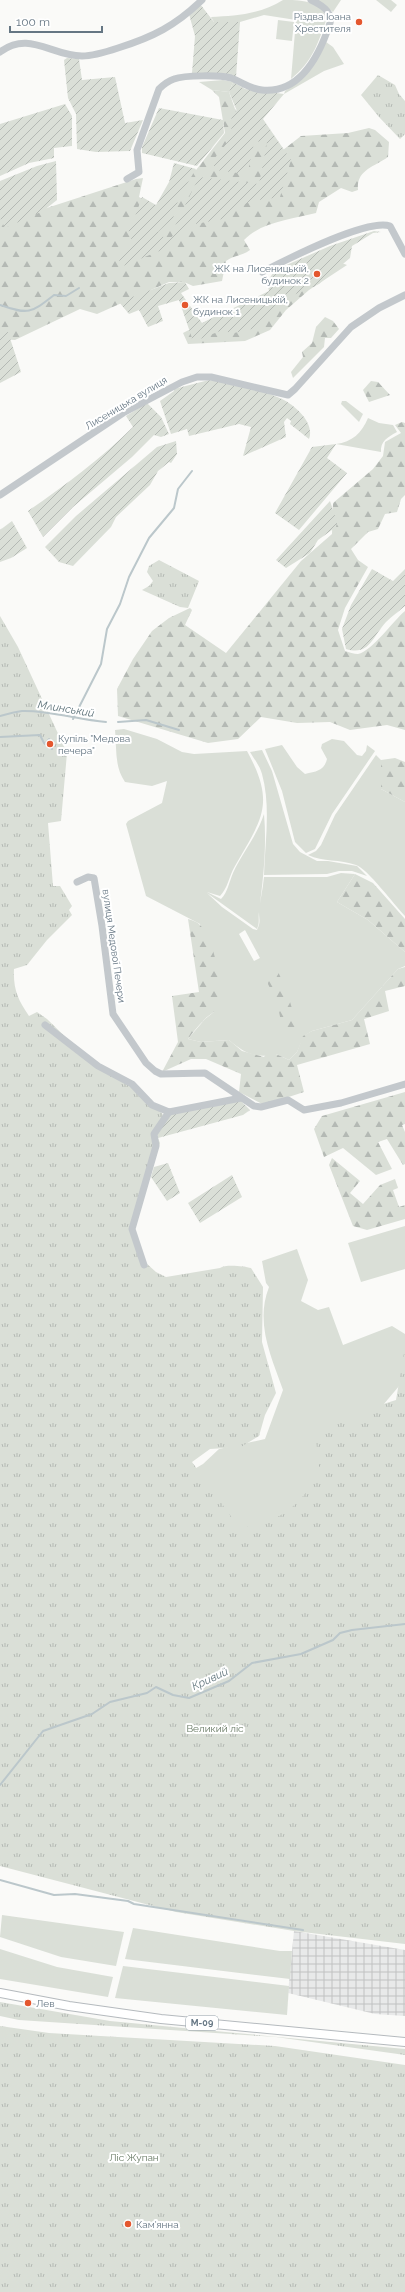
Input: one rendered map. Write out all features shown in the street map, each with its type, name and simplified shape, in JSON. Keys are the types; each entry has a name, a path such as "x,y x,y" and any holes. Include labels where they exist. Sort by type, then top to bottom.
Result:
{"main road":[{"name":"М-09","path":"0,1993 69,2006 161,2019 405,2042"}],"street":[{"path":"0,52 7,47 22,42 80,56 102,53 159,34 186,15 202,0"},
{"path":"127,179 139,172 136,152 139,141 159,89 165,83 181,77 223,77 257,89 275,90 289,85 308,70 319,53 330,22 329,14 321,6 311,0"},
{"path":"262,272 331,240 376,225 390,226 405,254"},
{"name":"Лисеницька вулиця","path":"0,495 123,414 182,382 197,377 211,377 288,394 296,389 351,327 379,308 405,295"},
{"name":"вулиця Медової Печери","path":"77,882 88,877 94,878 102,926 113,1014 146,1063 161,1074 205,1073 241,1098 258,1107 288,1100 304,1110 341,1103 405,1084"},
{"path":"45,1025 98,1066 132,1084 152,1105 169,1112 241,1098"},
{"path":"144,1265 132,1229 156,1146 154,1134 169,1112"}],"shaded area":[{"path":"294,1931 405,1950 405,2016 375,2014 288,1993"}],"green space":[{"path":"283,0 296,0 314,4 324,12 327,18 310,58 291,79 296,20 264,15 240,22 214,22 211,17 239,15 257,11 275,5"},
{"path":"318,0 341,0 333,12"},
{"path":"376,0 391,0 397,5 391,12"},
{"path":"200,4 214,22 240,22 236,77 220,73 192,73 195,36 189,14"},
{"path":"278,20 294,22 292,41 276,39"},
{"path":"326,42 333,47 344,64 324,71 284,94 285,91 301,80"},
{"path":"67,58 79,59 82,80 115,77 125,123 143,120 130,151 96,152 77,149 76,114 68,98 64,60"},
{"path":"378,75 395,85 399,94 405,101 405,134 400,139 361,95"},
{"path":"223,80 233,82 229,92 212,90 199,82"},
{"path":"233,82 245,89 284,94 263,119 291,160 280,197 258,200 244,204 232,212 228,218 190,225 175,242 164,249 123,266 117,257 132,241 128,229 132,225 142,197 156,205 169,182 174,163 196,169 179,197 173,218 158,232 168,241 177,231 175,226 199,177 259,184 267,143 261,144 255,138 248,171 245,174 216,170 212,161 222,150 228,140 232,122 231,114 237,111 229,92"},
{"path":"212,90 229,92 235,109 278,143 283,150 301,136 348,133 369,128 375,130 389,142 388,157 363,173 358,183 358,190 352,192 341,188 319,202 316,213 277,222 251,234 244,240 250,250 226,261 222,281 193,286 184,282 169,282 97,314 80,309 15,340 0,339 0,212 16,218 143,178 139,197 157,207 171,183 175,165 196,170 225,133 219,97"},
{"path":"65,104 72,116 72,146 54,148 54,158 29,163 0,176 0,124"},
{"path":"159,108 223,120 224,133 197,166 142,153 142,147"},
{"path":"56,161 57,200 43,211 5,228 0,218 0,181 37,166"},
{"path":"374,231 381,232 373,233 352,246 350,258 319,284 291,296 260,327 234,333 220,331 190,343 192,338 179,300 158,306 163,321 148,327 139,310 129,314 119,302 169,283 185,282 189,289 181,293 202,323 269,291 267,282 275,270 330,246"},
{"path":"334,260 347,265 309,290 286,310 270,330 245,341 188,344 183,333 214,317 243,314"},
{"path":"325,317 333,321 339,329 331,338 325,338 324,347 293,378 291,372 303,357 302,352 312,343 316,327"},
{"path":"8,332 21,372 0,383 0,334"},
{"path":"209,380 256,390 282,399 293,406 307,421 310,433 309,439 290,424 291,421 287,418 284,422 286,437 243,456 251,427 239,424 189,436 187,429 171,434 160,401 174,391 174,389"},
{"path":"371,381 378,382 390,395 369,402 363,390"},
{"path":"342,401 346,401 363,414 359,422 341,404"},
{"path":"147,403 161,417 169,434 161,437 154,435 132,457 73,507 43,537 28,511 82,472 121,439 133,427 126,416"},
{"path":"368,418 379,423 393,425 397,432 383,442 381,452 336,444 352,439 356,436 363,428"},
{"path":"402,422 405,423 405,495 401,499 397,512 385,514 378,529 368,532 351,549 358,560 368,567 345,608 338,630 345,651 358,654 364,652 376,642 405,611 405,730 387,725 350,730 330,722 297,723 261,717 238,739 208,743 118,716 117,689 133,659 152,631 169,618 190,608 192,610 185,625 226,653 301,561 332,534 333,503 373,469 383,456 385,442 401,433 395,425"},
{"path":"176,441 177,454 171,463 169,462 158,471 150,485 116,517 111,527 73,566 59,562 45,547 76,516 157,447"},
{"path":"336,444 327,458 347,473 299,530 275,513 312,447"},
{"path":"330,501 337,522 336,527 318,540 310,553 286,568 276,560"},
{"path":"12,521 27,548 11,558 0,562 0,530"},
{"path":"159,560 199,581 188,608 180,607 142,590 149,586 153,581 147,572 149,566"},
{"path":"372,569 393,581 405,569 405,606 386,622 370,644 366,647 360,650 346,649 342,629 351,605"},
{"name":"Великий ліс","path":"0,616 18,647 67,753 61,821 48,823 53,886 60,886 72,906 69,910 72,915 47,940 27,965 14,969 14,983 17,994 29,1016 37,1012 47,1019 83,1054 133,1083 156,1105 166,1119 157,1136 160,1143 134,1228 146,1263 156,1272 166,1277 226,1266 248,1267 251,1268 263,1287 262,1342 276,1393 265,1415 259,1436 241,1447 210,1449 192,1462 240,1529 285,1513 306,1492 320,1474 316,1441 328,1424 355,1419 377,1406 396,1400 405,1347 405,1944 294,1931 176,1912 0,1866"},
{"path":"124,729 157,739 182,752 194,754 247,751 256,769 261,785 263,798 262,811 252,836 233,870 223,893 220,896 207,892 221,899 227,890 232,876 264,814 265,851 260,902 264,877 327,877 341,873 355,874 337,902 368,920 405,952 405,966 398,969 352,1020 312,1031 304,1036 297,1052 289,1060 276,1054 262,1056 251,1054 229,1040 201,1042 188,1039 205,1019 214,1012 200,924 146,896 126,824 128,821 162,803 167,781 152,786 125,782 119,770 115,730","holes":["207,893 257,929 259,923 257,930 253,929 222,907","245,930 260,958 254,961 239,934"]},
{"path":"332,739 344,741 357,755 362,756 366,751 367,745 375,751 332,814 315,849 306,853 295,842 282,791 265,749 282,745 297,767 305,774 319,770 324,766 327,759 321,748 322,744"},
{"path":"262,750 272,771 293,844 300,852 317,861 328,861 357,866 367,876 352,871 339,871 327,874 264,875 267,824 265,786 261,771 250,752"},
{"path":"376,755 381,760 381,789 405,802 405,916 374,880 361,868 350,863 320,859 308,855 316,851 321,845 335,815"},
{"path":"395,758 405,762 405,802 381,789 381,760"},
{"path":"355,874 373,883 405,919 405,952 368,920 337,902"},
{"path":"188,919 199,924 205,931 210,941 217,966 219,991 215,1010 188,1039 201,1042 229,1040 242,1051 264,1057 271,1047 276,1054 289,1060 297,1052 303,1036 312,1031 352,1020 398,969 405,967 405,986 385,991 389,1011 364,1019 370,1044 297,1065 304,1092 264,1105 239,1092 241,1074 206,1059 191,1059 162,1072 178,1042 172,996 199,992"},
{"path":"272,969 277,970 286,990 293,1012 296,1027 289,1036 283,1031 277,1002 268,984 269,973"},
{"path":"405,1092 405,1124 402,1125 405,1132 405,1164 403,1165 387,1139 378,1142 392,1169 376,1175 343,1148 324,1157 314,1129 322,1116"},
{"path":"241,1101 250,1110 243,1115 158,1138 157,1133 171,1113"},
{"path":"332,1158 360,1181 350,1193 363,1204 380,1185 395,1179 398,1188 393,1190 399,1207 405,1205 405,1219 367,1230 353,1226 329,1165"},
{"path":"168,1163 180,1193 167,1201 151,1177 154,1167"},
{"path":"232,1175 242,1197 200,1223 188,1203"},
{"path":"405,1226 405,1269 361,1282 348,1243"},
{"path":"297,1249 308,1280 301,1301 318,1310 329,1307 343,1345 392,1326 405,1334 405,1379 324,1475 308,1511 217,1538 184,1475 203,1464 219,1449 265,1439 283,1390 266,1339 264,1314 265,1300 269,1287 266,1283 262,1261"},
{"path":"2,1915 124,1932 116,1966 61,1957 0,1937"},
{"path":"133,1928 280,1951 292,1951 290,1979 125,1959"},
{"path":"0,1949 57,1967 113,1977 108,1997 0,1979"},
{"path":"123,1966 289,1986 287,2015 115,1998"},
{"path":"0,2002 110,2021 405,2049 405,2055 276,2037 19,2020 0,2016"},
{"name":"Ліс Жупан","path":"0,2026 49,2033 275,2046 405,2065 405,2292 0,2292"}],"waterway":[{"path":"0,305 24,311 34,309 54,295 66,296 79,288"},
{"path":"73,719 101,664 107,629 120,604 129,577 149,538 174,508 178,489 192,471"},
{"name":"Млинський","path":"0,716 19,711 32,711 106,722"},
{"name":"Млинський","path":"118,722 146,720 179,730"},
{"name":"Млинський","path":"0,737 40,735 44,743 52,749"},
{"path":"45,744 49,739 50,744"},
{"name":"Кривий","path":"0,1785 43,1731 92,1714 110,1702 147,1693 156,1687 173,1695 189,1698 229,1681 252,1663 301,1654 333,1640 340,1633 352,1630 405,1624"},
{"path":"0,1880 54,1895 75,1894 128,1901 134,1904 303,1930"}],"place":[{"name":"Різдва Іоана Хрестителя","path":"359,22"},
{"name":"ЖК на Лисеницькій, будинок 2","path":"317,274"},
{"name":"ЖК на Лисеницькій, будинок 1","path":"185,305"},
{"name":"Купіль \"Медова печера\"","path":"50,744"},
{"name":"Лев","path":"28,2003"},
{"name":"Кам'янна","path":"128,2224"}]}
